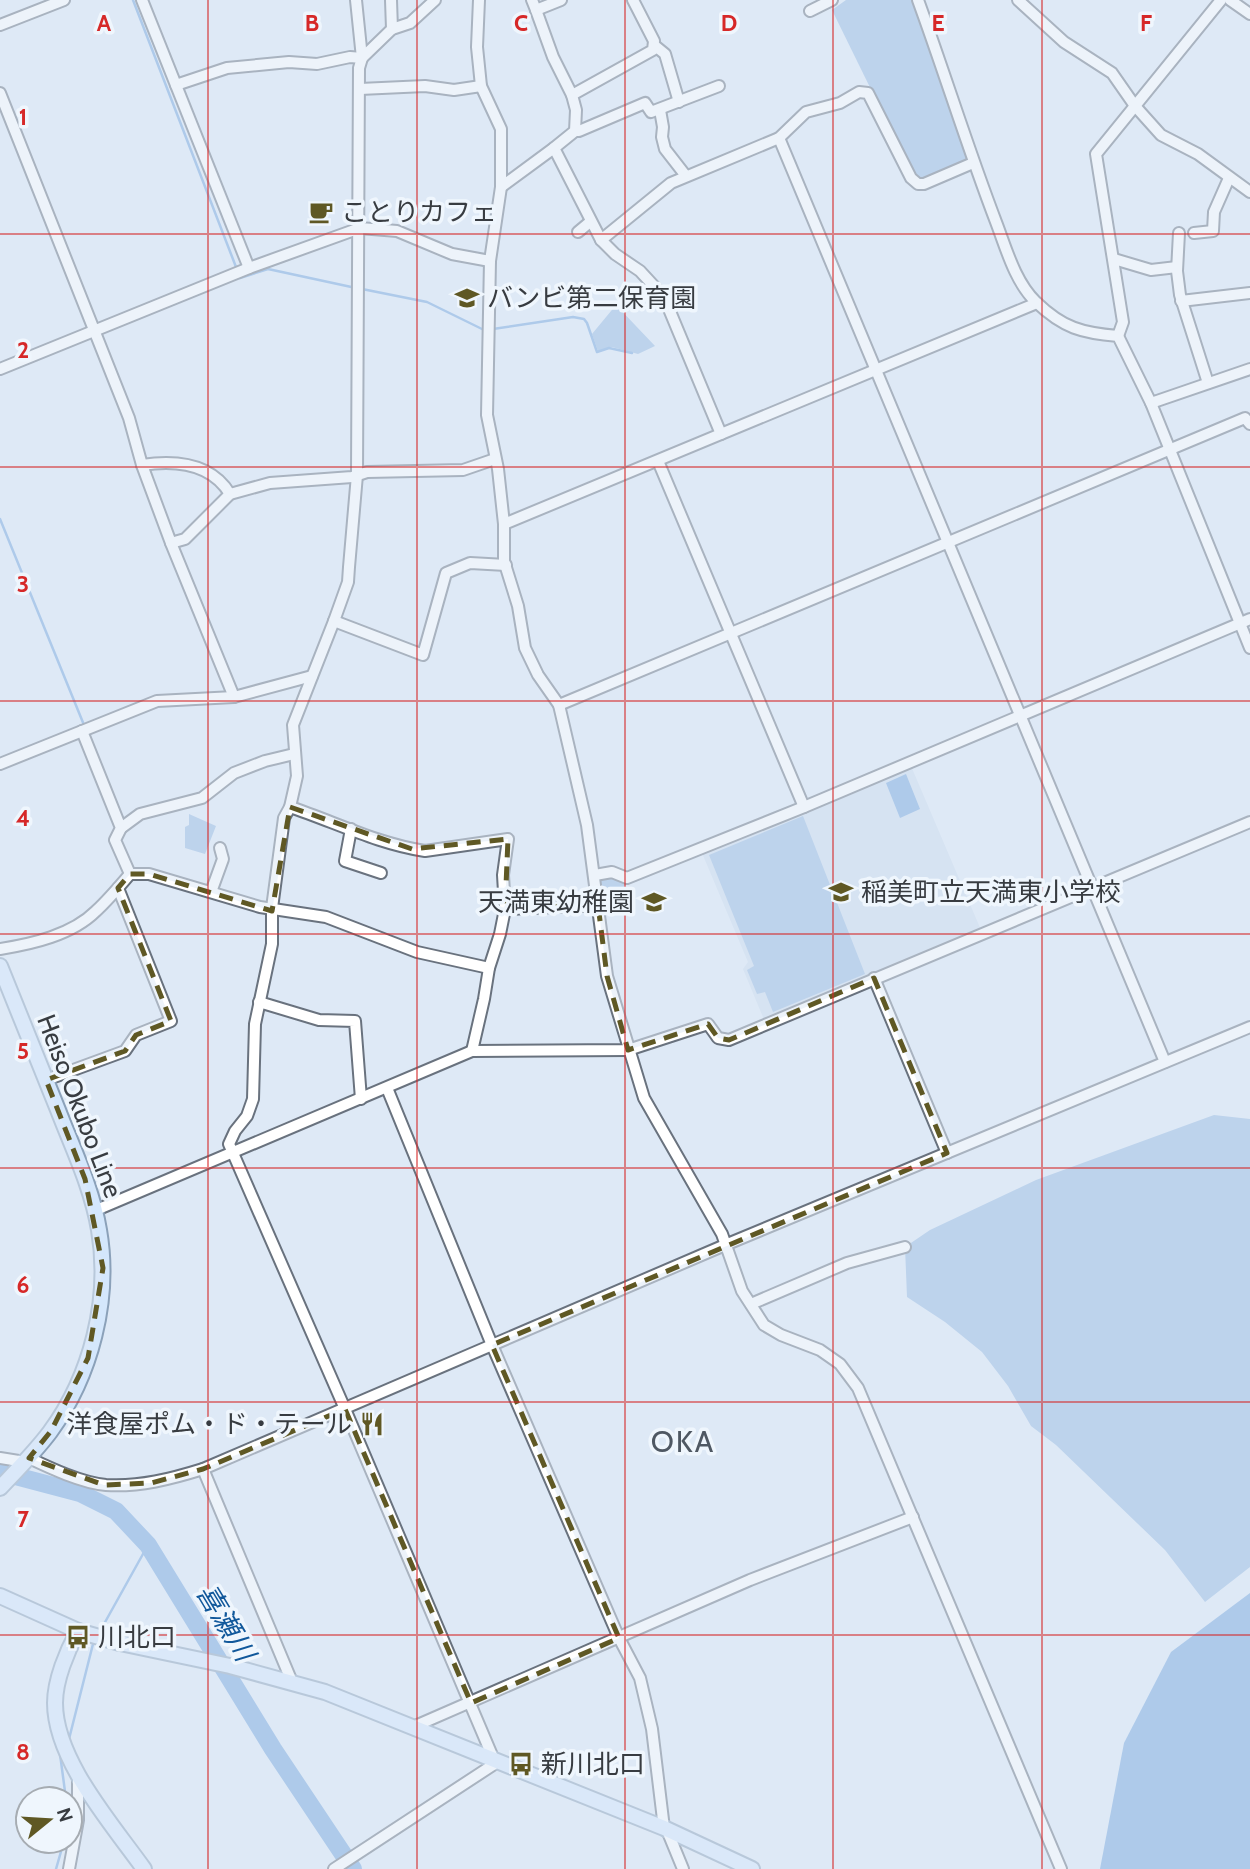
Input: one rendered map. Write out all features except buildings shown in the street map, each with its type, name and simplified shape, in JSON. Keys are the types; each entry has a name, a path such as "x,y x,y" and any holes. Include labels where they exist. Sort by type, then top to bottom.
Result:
{"main road":[{"name":"Heiso Okubo Line","path":"0,966 85,1179 94,1211 103,1268 99,1314 88,1358 51,1431 0,1488"},
{"path":"0,1596 78,1631 292,1682 413,1727 666,1829 752,1869"},
{"path":"78,1631 61,1674 55,1701 57,1719 78,1774 144,1869"}],"street":[{"path":"0,25 64,0"},
{"path":"142,0 249,268"},
{"path":"336,1868 497,1761 229,1144 254,1099 255,1024 272,944 272,908 284,818 290,807 297,776 293,725 348,582 358,475 359,68 362,58 356,0"},
{"path":"391,0 392,29"},
{"path":"176,85 228,68 289,62 317,64 350,57 362,58 392,29 410,23 435,0"},
{"path":"479,0 477,47 481,86 501,129 501,187 490,261 487,415 504,524 506,565 518,606 525,648 538,675 559,705 587,825 607,976 628,1050 644,1098 697,1189 725,1245 742,1292 764,1325 781,1335 820,1350 841,1364 858,1388 1061,1869"},
{"path":"561,0 534,5 572,95 576,110 575,131"},
{"path":"633,0 654,45 665,54 679,102"},
{"path":"918,0 1013,267 1037,303 1075,330 1087,334 1118,336"},
{"path":"1018,0 1064,42 1112,73 1135,106 1161,135 1198,154 1250,192"},
{"path":"1221,0 1096,154 1123,322 1118,336 1245,621 1250,648"},
{"path":"1230,0 1250,14"},
{"path":"810,11 830,1"},
{"path":"572,95 653,50 654,45"},
{"path":"360,89 425,86 454,90 481,86"},
{"path":"501,187 575,131 645,103 651,112 660,110 719,86"},
{"path":"601,240 671,183 779,138 806,112 840,103 859,92 868,93 911,178 918,184 924,184 974,163"},
{"path":"0,93 129,418 142,465 171,543 234,697"},
{"path":"660,110 665,149 686,176"},
{"path":"779,138 1165,1062"},
{"path":"555,148 601,240 615,254 640,271 664,297 721,434"},
{"path":"1194,233 1213,231 1214,212 1229,178"},
{"path":"578,232 590,222"},
{"path":"0,369 249,268 360,228 397,231 452,254 490,261"},
{"path":"1179,233 1177,267 1181,301 1208,383"},
{"path":"1114,259 1151,270 1177,267"},
{"path":"1181,301 1250,293"},
{"path":"504,524 1037,303"},
{"path":"1150,403 1250,369"},
{"path":"559,705 1245,418 1250,424"},
{"path":"171,543 185,539 230,494 270,483 352,477 367,472 463,470 495,459"},
{"path":"658,461 804,807"},
{"path":"142,465 177,463 209,472 215,475 230,494"},
{"path":"334,621 423,655 446,573 470,563 506,565"},
{"path":"595,875 612,872 627,878 804,807 1245,621"},
{"path":"0,764 157,701 234,697 312,676"},
{"path":"82,730 121,828"},
{"path":"130,874 115,840 121,828 140,814 202,798 234,773 294,754"},
{"path":"290,807 378,839 425,850 508,839 503,875 505,909 500,934 488,968 472,1051"},
{"path":"94,1211 472,1051 628,1050 708,1024 718,1038 729,1040 1250,822"},
{"path":"351,829 345,861 381,873"},
{"path":"211,892 223,859 220,848"},
{"path":"0,949 27,944 75,927 95,913 130,874 149,874 260,907 326,917 416,952 488,968"},
{"path":"46,1080 125,1051 135,1035 171,1021 118,888"},
{"path":"505,909 598,905"},
{"path":"874,978 947,1153"},
{"path":"259,1002 319,1020 355,1021 362,1099"},
{"path":"0,1458 52,1469 104,1485 151,1483 202,1469 725,1245 1250,1027"},
{"path":"387,1088 492,1345 619,1638 640,1678 652,1729 666,1829 683,1869"},
{"path":"751,1304 847,1263 905,1247"},
{"path":"202,1469 292,1682"},
{"path":"413,1727 750,1580 913,1517"},
{"path":"69,1869 78,1820 78,1774"}],"highlighted area":[{"path":"290,807 412,849 508,839 505,909 598,905 607,976 628,1050 708,1024 718,1038 729,1040 874,978 947,1153 492,1345 619,1638 471,1703 345,1409 203,1469 151,1483 104,1485 29,1458 51,1431 88,1358 103,1268 85,1179 46,1080 125,1051 136,1035 171,1021 118,888 130,874 149,874 272,911"}],"shaded area":[{"path":"846,0 916,0 970,161 920,181 911,171 832,10"},
{"path":"616,305 655,346 638,354 612,347 598,351 592,334"},
{"name":"稲美町立天満東小学校","path":"911,766 981,930 765,1022 743,969 748,962 702,853"},
{"path":"906,774 920,809 900,818 886,783"},
{"path":"189,814 216,826 205,854 185,848 185,827 189,825"},
{"path":"803,816 865,974 773,1012 765,992 757,994 747,970 754,966 709,855"},
{"path":"608,876 624,884 627,911 604,916 597,880"},
{"path":"1214,1115 1250,1119 1250,1567 1205,1602 1165,1550 1056,1445 1031,1426 1008,1386 982,1352 945,1322 907,1297 905,1247 930,1230 1036,1180"},
{"path":"1250,1593 1250,1869 1100,1869 1124,1743 1171,1652"}],"waterway":[{"path":"133,0 236,267"},
{"path":"240,278 268,269 356,288"},
{"path":"362,289 427,302 484,330"},
{"path":"493,329 573,317 584,319 587,323 597,352 609,348 632,353"},
{"path":"0,519 84,725"},
{"name":"喜瀬川","path":"0,1472 80,1493 116,1511 148,1545 273,1749 353,1869"},
{"path":"104,1624 148,1545"},
{"path":"69,1739 93,1644"},
{"path":"60,1754 64,1785"},
{"path":"56,1869 60,1855"}],"place":[{"name":"ことりカフェ","path":"321,212"},
{"name":"バンビ第二保育園","path":"467,298"},
{"name":"稲美町立天満東小学校","path":"841,892"},
{"name":"天満東幼稚園","path":"654,902"},
{"name":"洋食屋ポム・ド・テール","path":"372,1424"},
{"name":"川北口","path":"78,1637"},
{"name":"新川北口","path":"521,1764"}],"district":[{"name":"OKA","path":"683,1441"}]}
